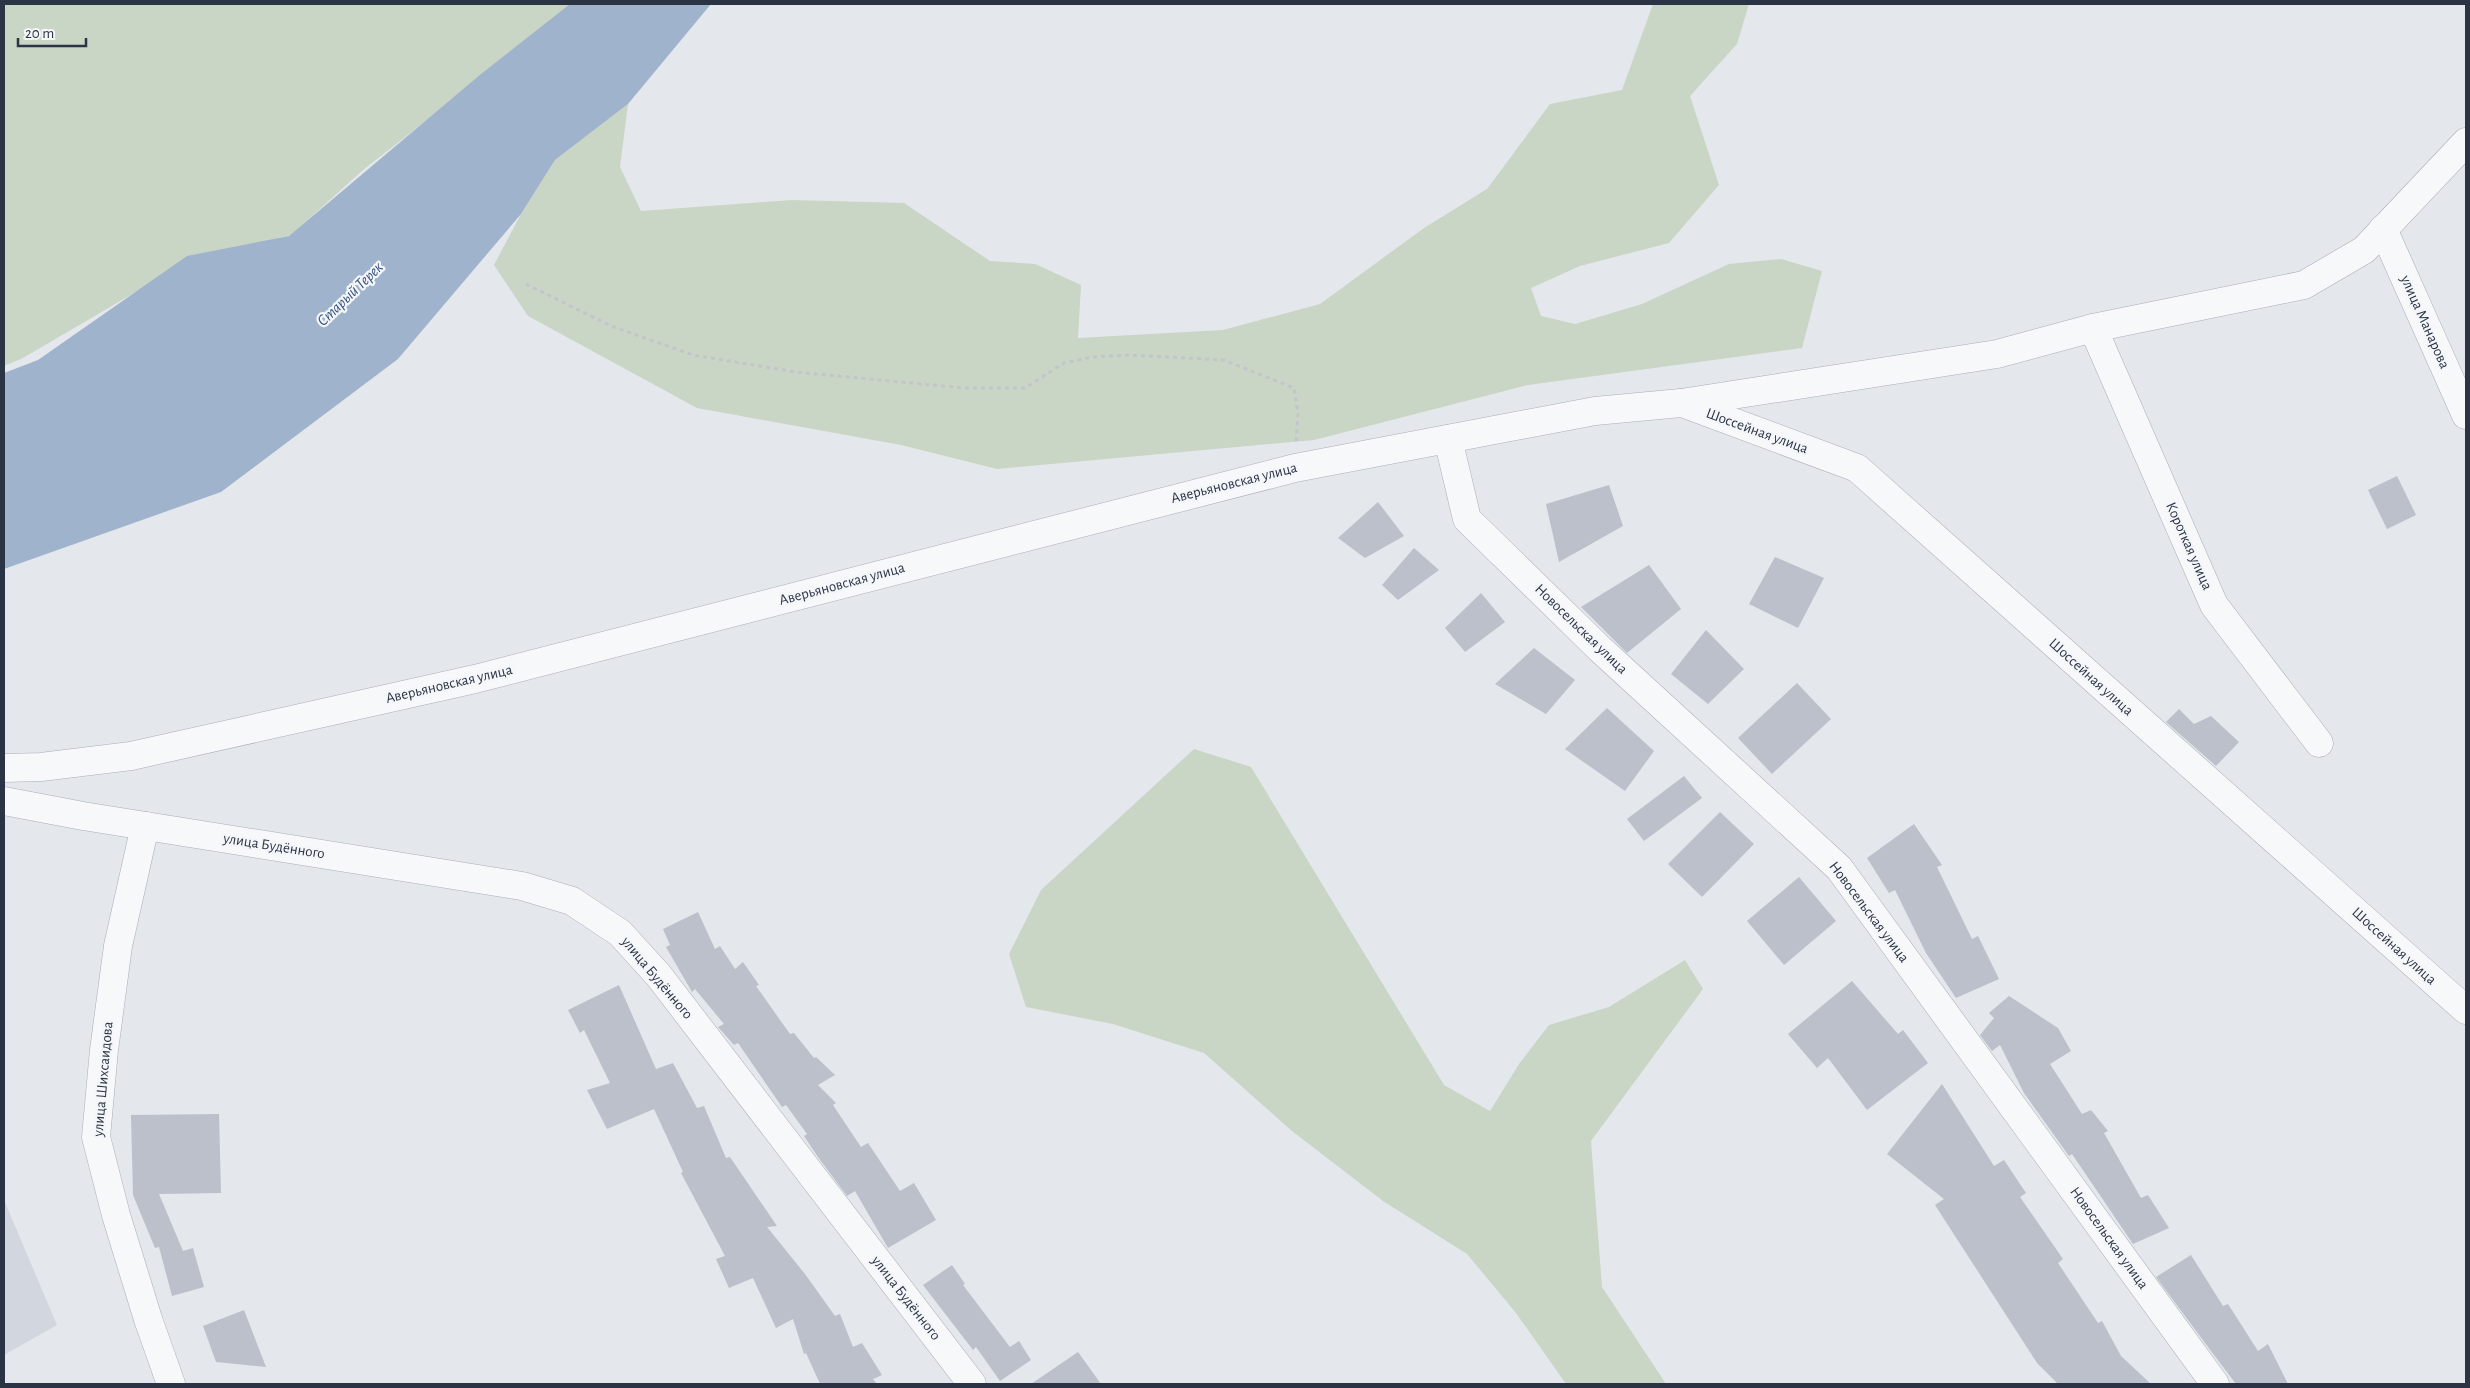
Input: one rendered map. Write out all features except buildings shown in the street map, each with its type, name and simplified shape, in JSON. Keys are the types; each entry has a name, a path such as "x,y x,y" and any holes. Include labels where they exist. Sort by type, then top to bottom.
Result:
{"street":[{"name":"Аверьяновская улица","path":"4,768 41,767 131,756 475,679 1295,468 1596,411 1681,403 1997,354 2094,328 2304,285 2364,250 2466,142"},
{"name":"улица Манарова","path":"2384,230 2466,414"},
{"name":"Короткая улица","path":"2094,328 2214,605 2319,743"},
{"name":"Шоссейная улица","path":"1681,403 1858,468 2466,1010"},
{"name":"Новосельская улица","path":"1448,439 1466,519 1600,649 1839,868 2215,1384"},
{"name":"улица Будённого","path":"4,801 145,826 522,886 572,901 620,933 665,984 972,1384"},
{"name":"улица Шихсаидова","path":"145,826 118,946 104,1050 96,1137 119,1224 148,1320 171,1384"}],"path":[{"path":"526,284 611,326 694,355 796,372 964,388 1025,388 1064,363 1092,356 1129,355 1224,360 1294,388 1298,414 1295,468"}],"shaded area":[{"path":"4,1200 57,1325 4,1355"}],"green space":[{"path":"4,4 575,4 363,170 291,235 192,259 23,358 4,366"},
{"path":"1653,4 1749,4 1737,44 1690,96 1719,185 1669,243 1580,266 1531,288 1541,316 1575,324 1642,304 1729,264 1781,259 1822,271 1802,348 1528,385 1314,440 997,469 901,445 697,408 528,316 494,265 521,214 555,160 628,104 620,167 641,211 792,200 904,203 990,261 1035,264 1081,285 1078,338 1223,330 1320,304 1424,228 1487,189 1550,104 1622,90"},
{"path":"1194,749 1251,767 1444,1085 1490,1111 1519,1064 1549,1025 1609,1007 1685,960 1703,989 1591,1141 1602,1287 1666,1384 1566,1384 1516,1313 1467,1254 1383,1201 1292,1131 1204,1053 1113,1024 1026,1007 1009,954 1041,890"}],"water":[{"name":"Старый Терек","path":"570,4 711,4 628,104 555,160 521,214 398,359 221,492 4,569 4,373 38,360 187,256 289,236 481,74"}]}
